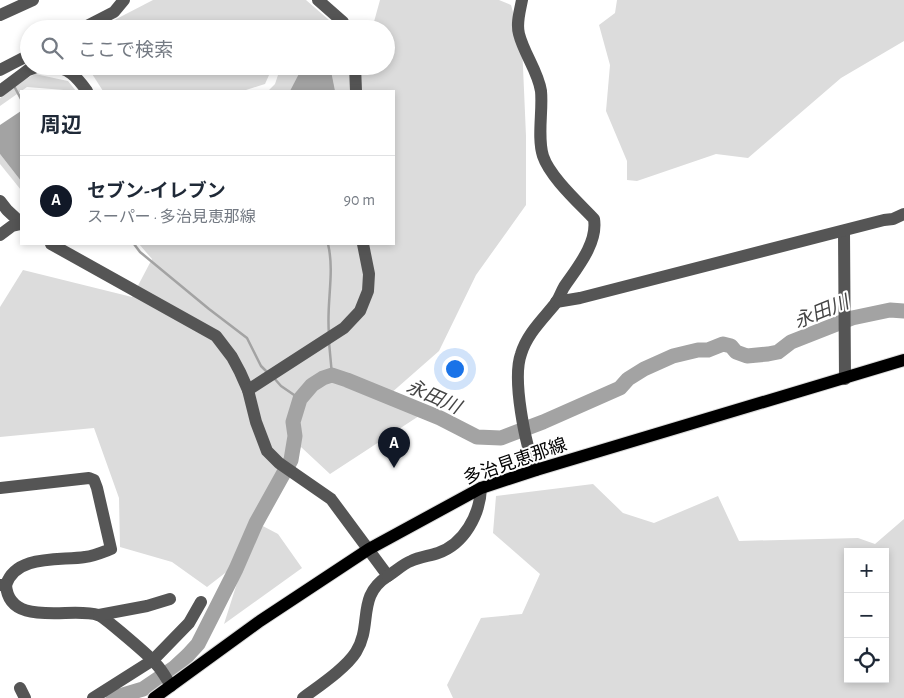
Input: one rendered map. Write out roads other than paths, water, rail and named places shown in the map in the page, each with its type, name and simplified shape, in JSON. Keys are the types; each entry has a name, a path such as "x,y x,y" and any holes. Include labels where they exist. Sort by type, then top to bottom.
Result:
{"main road":[{"name":"多治見恵那線","path":"154,698 170,684 260,621 369,549 481,488 904,360"}],"street":[{"path":"0,15 33,0"},
{"path":"98,20 114,12 124,0"},
{"path":"318,0 342,20"},
{"path":"522,0 518,25 519,34 538,77 541,91 543,156 548,166 565,188 594,219 595,225 592,241 556,302 528,339 521,354 517,372 522,414 530,458 536,470"},
{"path":"5,68 20,60"},
{"path":"3,89 20,75"},
{"path":"73,75 85,90"},
{"path":"355,75 356,90"},
{"path":"0,201 20,222"},
{"path":"556,302 580,298 893,219 904,214"},
{"path":"0,234 20,223"},
{"path":"844,231 844,379"},
{"path":"53,245 216,336 232,357 248,390 256,422 267,451 279,463 331,500 388,576"},
{"path":"248,390 344,328 360,312 368,291 369,274 363,245"},
{"path":"0,488 89,478 94,480 111,549 87,557 30,563 17,569 8,577 3,585 12,601 20,608 43,614 98,615 147,606 170,599"},
{"path":"303,698 350,661 357,651 362,638 371,594 377,583 409,561 438,553 460,540 466,534 480,500 481,488"},
{"path":"93,698 155,662 189,623 201,602"},
{"path":"98,615 155,662 170,684"}],"waterway":[{"path":"14,86 20,97"},
{"path":"135,245 140,252 247,338 261,366 268,373"},
{"path":"328,245 331,266 329,334"},
{"name":"永田川","path":"113,698 143,689 174,668 198,644 236,569 256,523 291,460 295,436 293,422 300,399 312,385 323,378 332,375 347,380 440,418 477,437 501,438 543,422 620,388 628,379 644,369 673,356 698,350 708,350 723,344 731,346 736,352 747,356 768,354 778,352 791,342 852,318 890,310 904,311"},
{"path":"329,342 332,375"},
{"path":"274,378 281,386 300,399"}],"place":[{"name":"セブン-イレブン","path":"394,468"}]}
